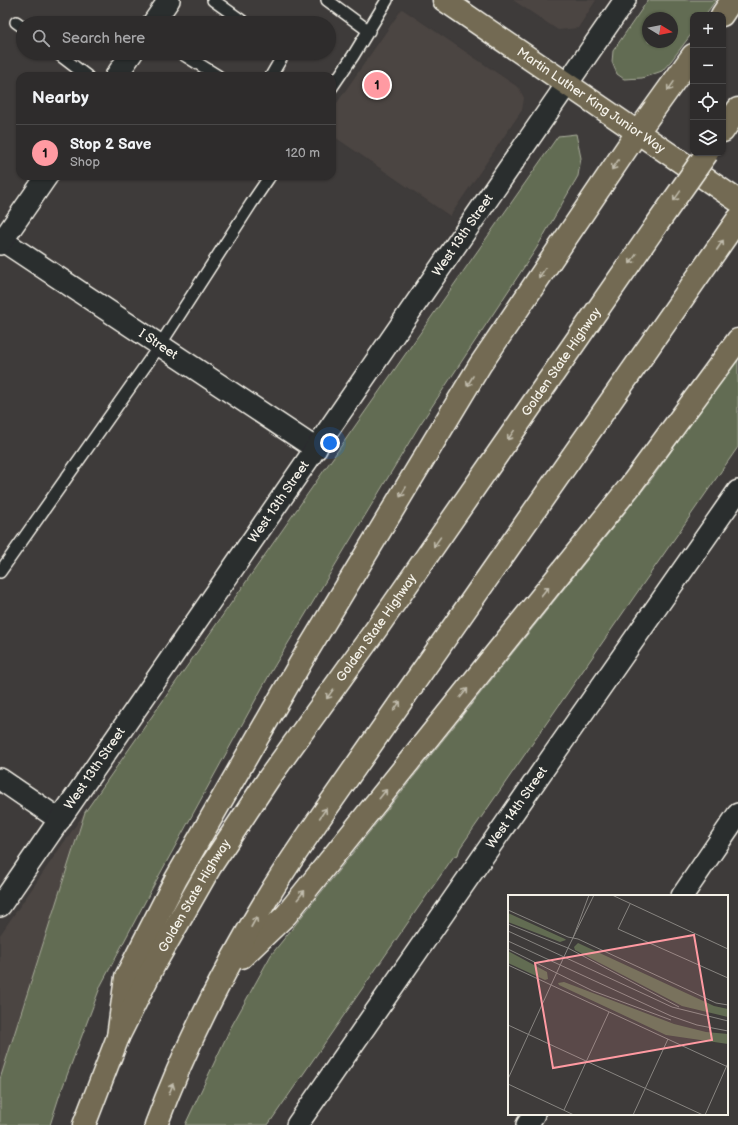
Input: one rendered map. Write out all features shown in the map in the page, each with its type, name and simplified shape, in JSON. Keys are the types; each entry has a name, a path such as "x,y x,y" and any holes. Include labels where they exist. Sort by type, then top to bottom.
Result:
{"highway":[{"name":"Martin Luther King Junior Way","path":"444,0 566,85 738,201"},
{"path":"724,12 732,0"},
{"path":"118,1037 126,977 176,879 305,654 480,364 637,133 690,59"},
{"name":"Golden State Highway","path":"84,1125 118,1037 154,965 202,880 252,804 378,628 705,156"},
{"path":"156,1125 186,1052 225,973 272,890 324,812 566,463 738,219"},
{"path":"225,973 286,915 631,485 738,340"}],"street":[{"name":"West 13th Street","path":"0,906 626,0"},
{"path":"157,16 165,1"},
{"path":"119,72 127,60"},
{"path":"1,241 44,180"},
{"name":"I Street","path":"1,241 316,449"},
{"name":"West 14th Street","path":"297,1125 540,773 738,491"},
{"path":"0,779 60,820"},
{"path":"683,895 738,814"},
{"path":"527,1125 533,1115"}],"lane":[{"path":"214,0 236,16"},
{"path":"327,0 369,31"},
{"path":"336,81 369,31 387,0"},
{"path":"66,60 82,72"},
{"path":"192,60 212,72"},
{"path":"273,72 280,60"},
{"path":"0,572 160,345 267,180"}],"shaded area":[{"path":"513,0 596,0 578,28 558,30"},
{"path":"402,9 519,88 524,98 522,110 450,216 336,138 336,104"},
{"path":"85,812 0,1079 0,935"}],"green space":[{"path":"648,0 716,0 707,12 690,12 690,36 662,71 642,78 624,79 617,74 612,62 613,51"},
{"path":"576,134 581,158 578,176 536,249 419,426 272,670 155,883 101,985 60,1094 50,1125 0,1125 0,1079 85,812 558,136"},
{"path":"738,356 738,447 460,848 458,855 454,856 268,1125 185,1125 230,1029 271,955 651,480"}],"place":[{"name":"Stop 2 Save","path":"377,85"}]}
